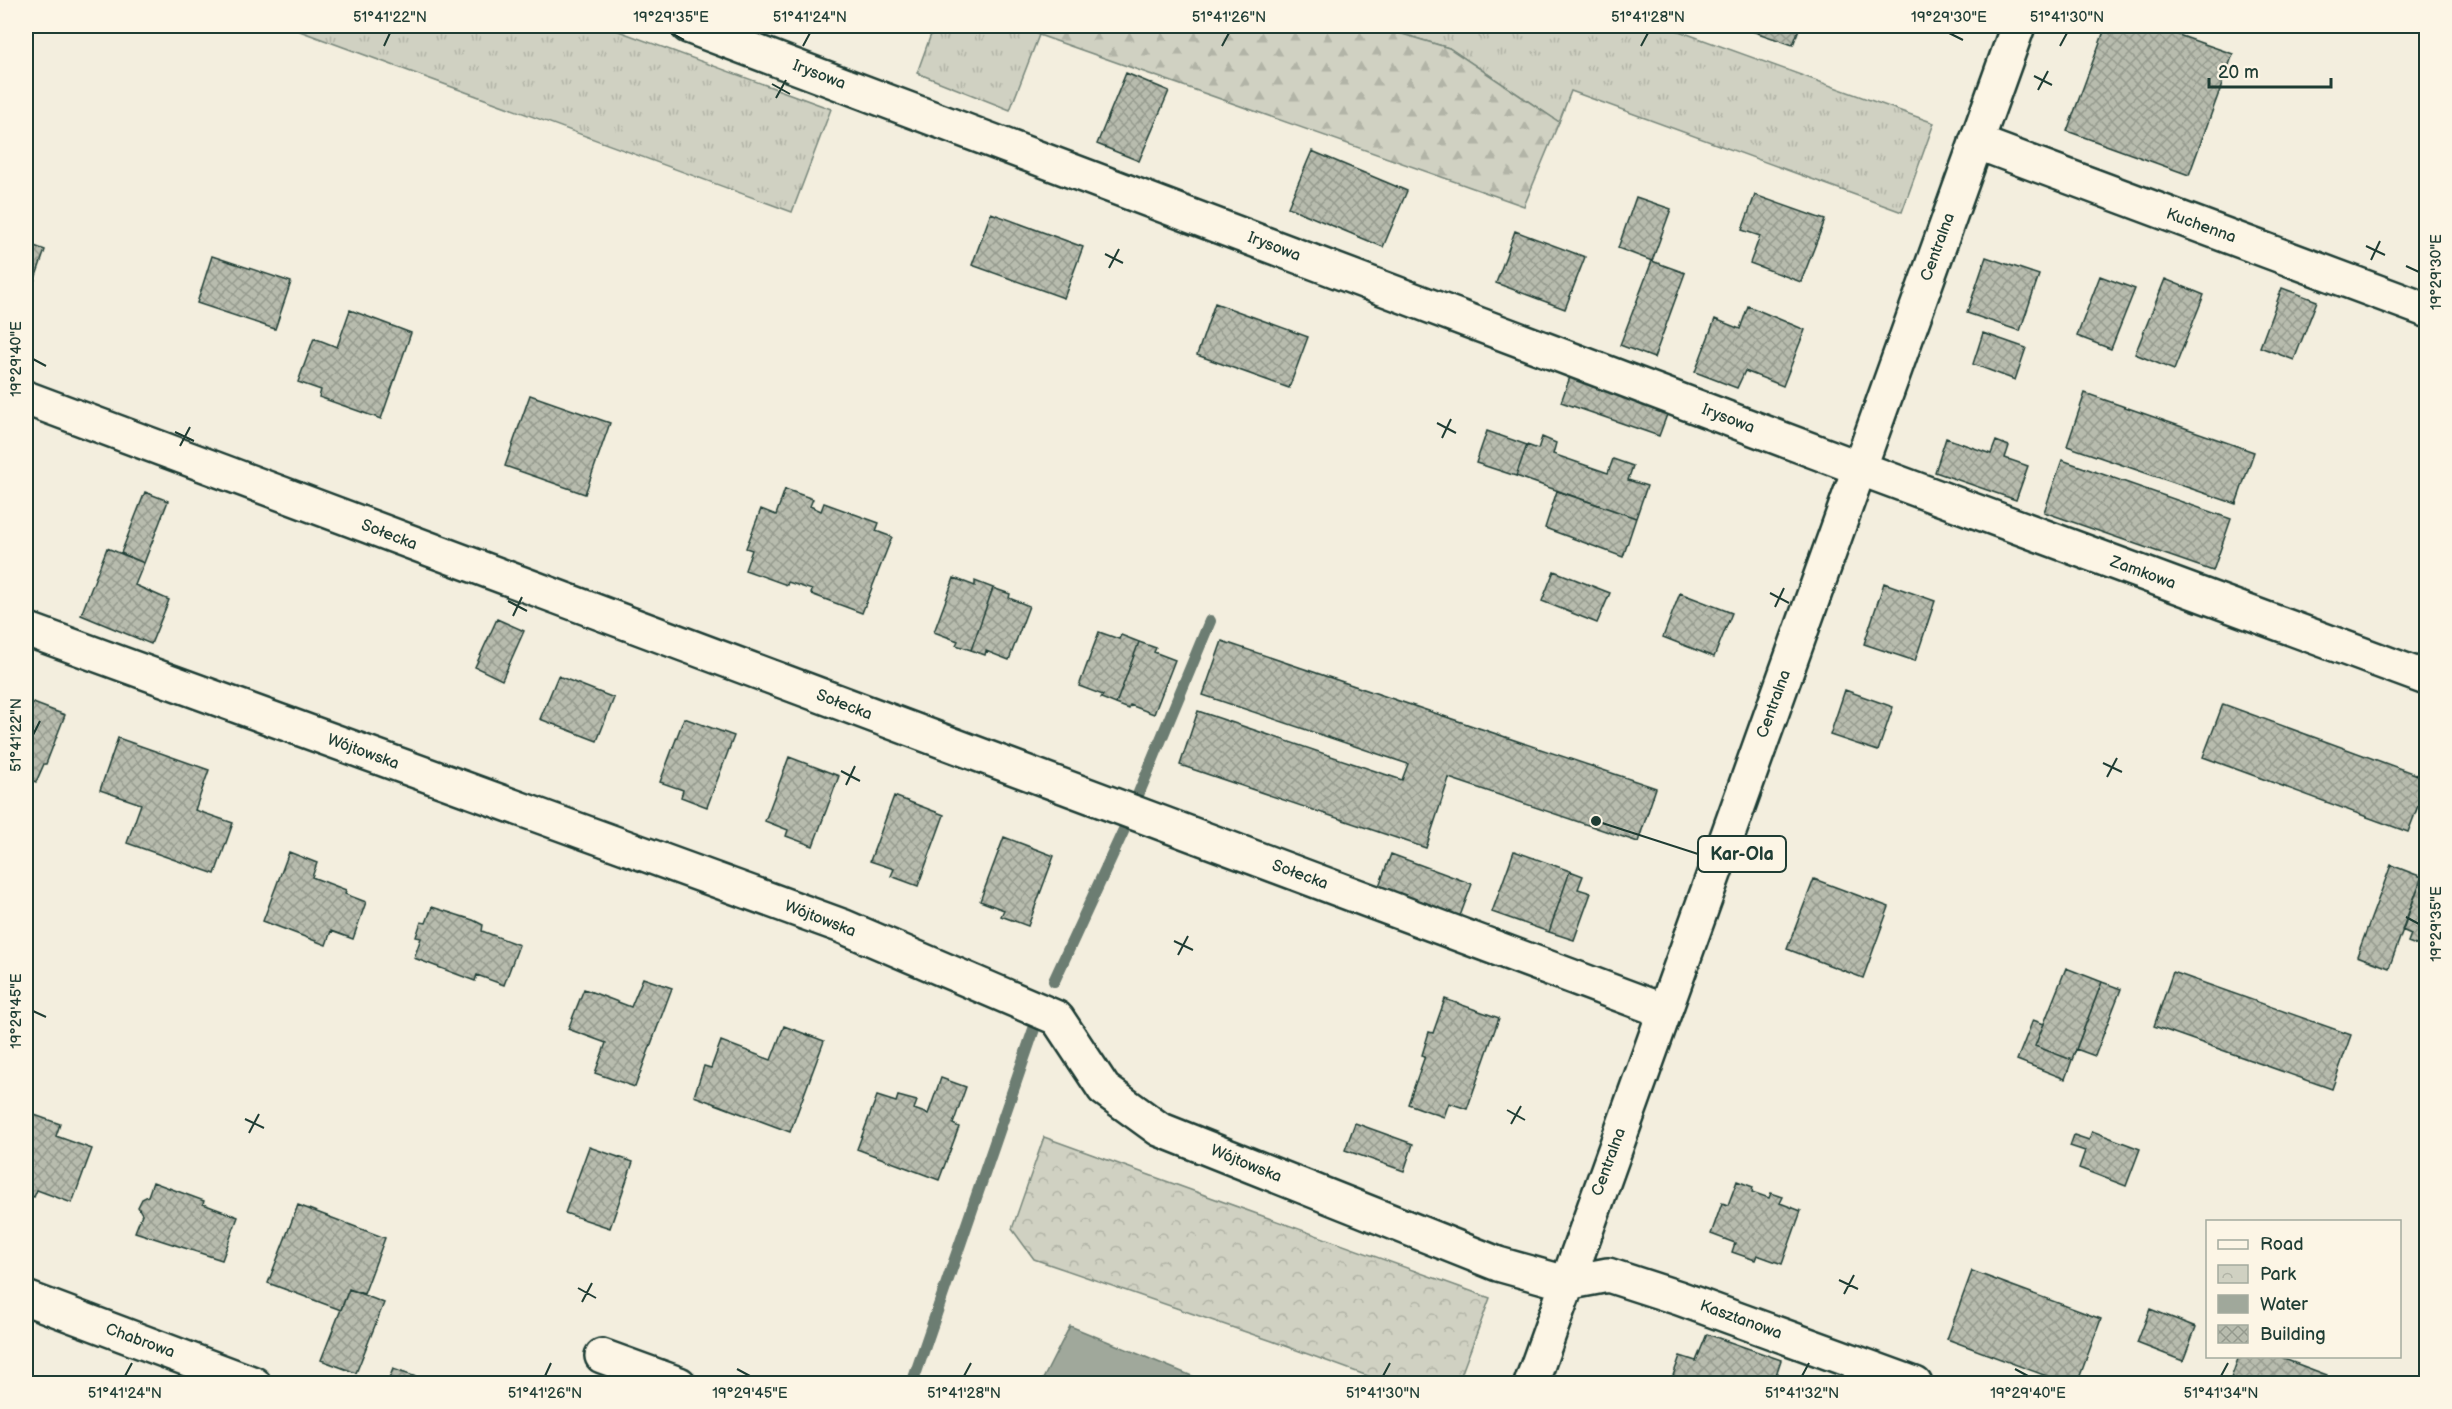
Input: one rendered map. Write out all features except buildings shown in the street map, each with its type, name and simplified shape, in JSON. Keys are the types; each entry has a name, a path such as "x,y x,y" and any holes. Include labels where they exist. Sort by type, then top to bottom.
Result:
{"street":[{"name":"Irysowa","path":"688,26 1859,468"},
{"name":"Centralna","path":"1532,1383 2018,26"},
{"name":"Kuchenna","path":"1976,141 2427,310"},
{"name":"Sołecka","path":"26,398 1664,1011"},
{"name":"Zamkowa","path":"1859,468 2427,678"},
{"name":"Wójtowska","path":"26,629 842,926 1057,1018 1104,1089 1160,1130 1498,1264 1566,1283"},
{"name":"Kasztanowa","path":"1566,1283 1608,1275 1679,1298 1914,1383"},
{"name":"Chabrowa","path":"26,1298 254,1383"},
{"path":"602,1356 679,1383"}],"green space":[{"path":"286,26 605,26 831,109 792,212"},
{"path":"934,26 1026,26 1039,35 1010,110 917,73"},
{"path":"1026,26 1338,26 1392,31 1449,48 1559,122 1524,206 1039,35"},
{"path":"1338,26 1665,26 1934,123 1902,212 1571,91 1559,122 1449,48 1392,31"},
{"path":"1044,1137 1490,1298 1458,1383 1387,1383 1034,1259 1012,1229"}],"water":[{"path":"1070,1326 1209,1383 1041,1383"}],"waterway":[{"path":"1138,795 1210,621"},
{"path":"1054,981 1127,823"},
{"path":"912,1384 1034,1029"}],"place":[{"name":"Kar-Ola","path":"1596,821"}]}
